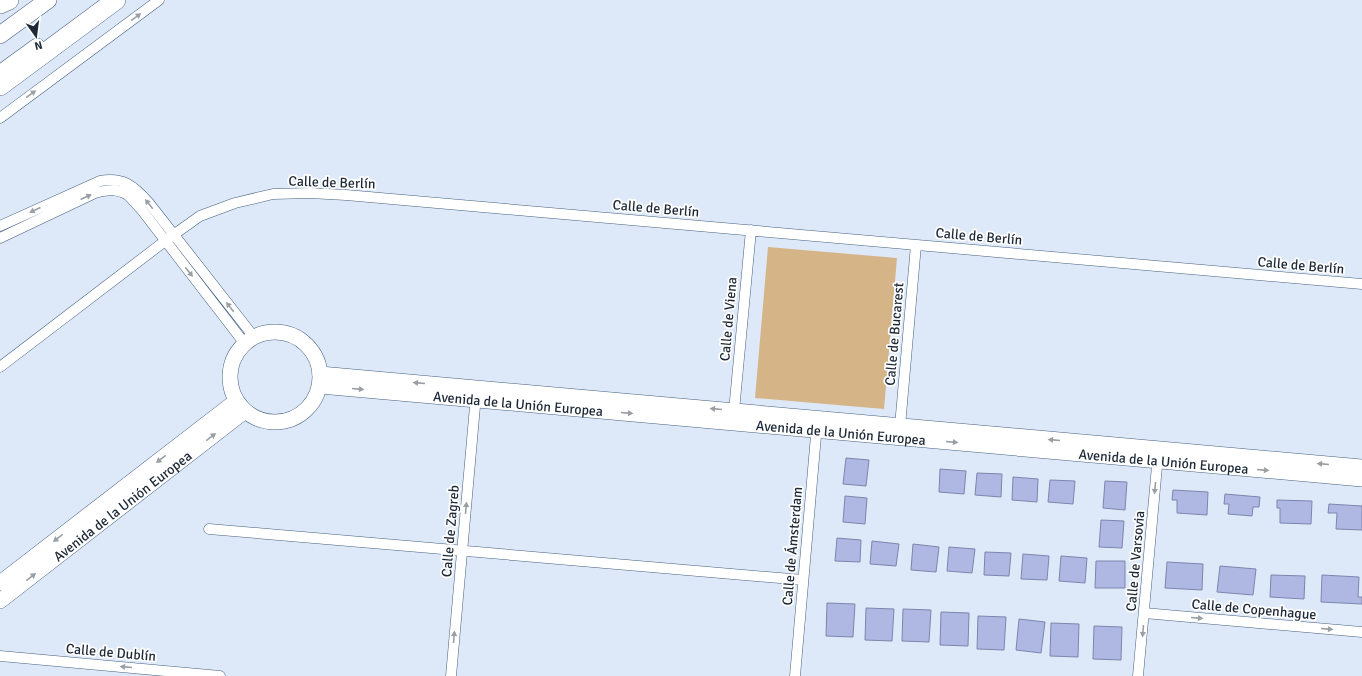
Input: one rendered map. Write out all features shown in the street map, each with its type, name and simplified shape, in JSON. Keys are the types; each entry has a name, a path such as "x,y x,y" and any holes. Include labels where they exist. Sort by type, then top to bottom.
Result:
{"highway":[{"path":"0,4 9,0"},
{"path":"0,86 116,0"}],"main road":[{"path":"0,35 48,0"},
{"path":"0,74 102,0"}],"street":[{"path":"0,118 159,0"},
{"path":"0,226 100,180 110,179 128,183 149,203 173,234 250,341"},
{"path":"0,238 95,193 113,190 122,192 134,201 165,241 250,341"},
{"name":"Calle de Berlín","path":"0,367 173,234 200,216 235,203 273,194 310,193 1362,284"},
{"name":"Calle de Viena","path":"734,411 751,230"},
{"name":"Calle de Bucarest","path":"900,426 916,245"},
{"path":"277,332 292,335 305,343 315,354 320,368 320,380 316,398 306,410 294,419 280,422 265,422 251,416 240,406 232,394 229,379 231,364 238,351 250,341 262,334 277,332"},
{"name":"Avenida de la Unión Europea","path":"320,380 1158,455 1362,468"},
{"name":"Avenida de la Unión Europea","path":"476,394 734,411 817,424 900,426 1362,479"},
{"name":"Calle de Zagreb","path":"451,676 476,394"},
{"name":"Avenida de la Unión Europea","path":"0,583 240,406"},
{"name":"Avenida de la Unión Europea","path":"0,601 240,406"},
{"name":"Calle de Ámsterdam","path":"795,676 817,424"},
{"name":"Calle de Varsovia","path":"1138,676 1158,455"},
{"path":"208,529 803,580"},
{"name":"Calle de Copenhague","path":"1144,613 1362,632"},
{"name":"Calle de Dublín","path":"0,656 220,676"}],"shaded area":[{"path":"768,247 897,258 884,409 755,398"}],"building":[{"path":"846,458 869,460 866,486 843,484"},
{"path":"940,469 966,471 964,494 939,492"},
{"path":"977,473 1002,474 1001,497 975,495"},
{"path":"1013,477 1038,479 1037,502 1012,500"},
{"path":"1050,480 1075,481 1073,504 1048,502"},
{"path":"1105,481 1127,482 1125,510 1103,508"},
{"path":"1173,490 1208,492 1207,515 1177,513 1177,500 1172,500"},
{"path":"1225,494 1260,497 1259,507 1253,507 1252,516 1228,514 1229,504 1224,504"},
{"path":"845,496 867,498 865,524 843,522"},
{"path":"1277,500 1312,501 1311,524 1280,523 1280,508 1277,508"},
{"path":"1329,504 1362,506 1362,530 1336,529 1337,513 1328,513"},
{"path":"1101,520 1124,521 1122,548 1099,547"},
{"path":"837,538 861,540 860,562 835,561"},
{"path":"872,541 899,544 896,566 870,564"},
{"path":"913,544 939,547 936,572 911,570"},
{"path":"949,547 975,549 972,573 947,571"},
{"path":"985,552 1011,553 1009,576 984,575"},
{"path":"1023,554 1049,556 1047,580 1021,579"},
{"path":"1061,556 1087,558 1085,583 1059,581"},
{"path":"1096,561 1125,561 1125,588 1095,588"},
{"path":"1167,562 1203,564 1202,590 1165,588"},
{"path":"1220,566 1256,569 1253,595 1217,592"},
{"path":"1271,575 1305,576 1304,599 1270,597"},
{"path":"1322,575 1359,577 1358,597 1362,597 1362,604 1321,602"},
{"path":"827,603 855,604 853,637 826,636"},
{"path":"866,608 894,609 892,641 865,640"},
{"path":"903,609 931,610 929,642 902,641"},
{"path":"941,612 969,613 968,646 940,645"},
{"path":"978,616 1006,617 1004,650 977,649"},
{"path":"1019,619 1045,622 1041,653 1016,650"},
{"path":"1051,623 1079,624 1078,657 1050,656"},
{"path":"1094,626 1122,627 1121,660 1093,659"}]}
